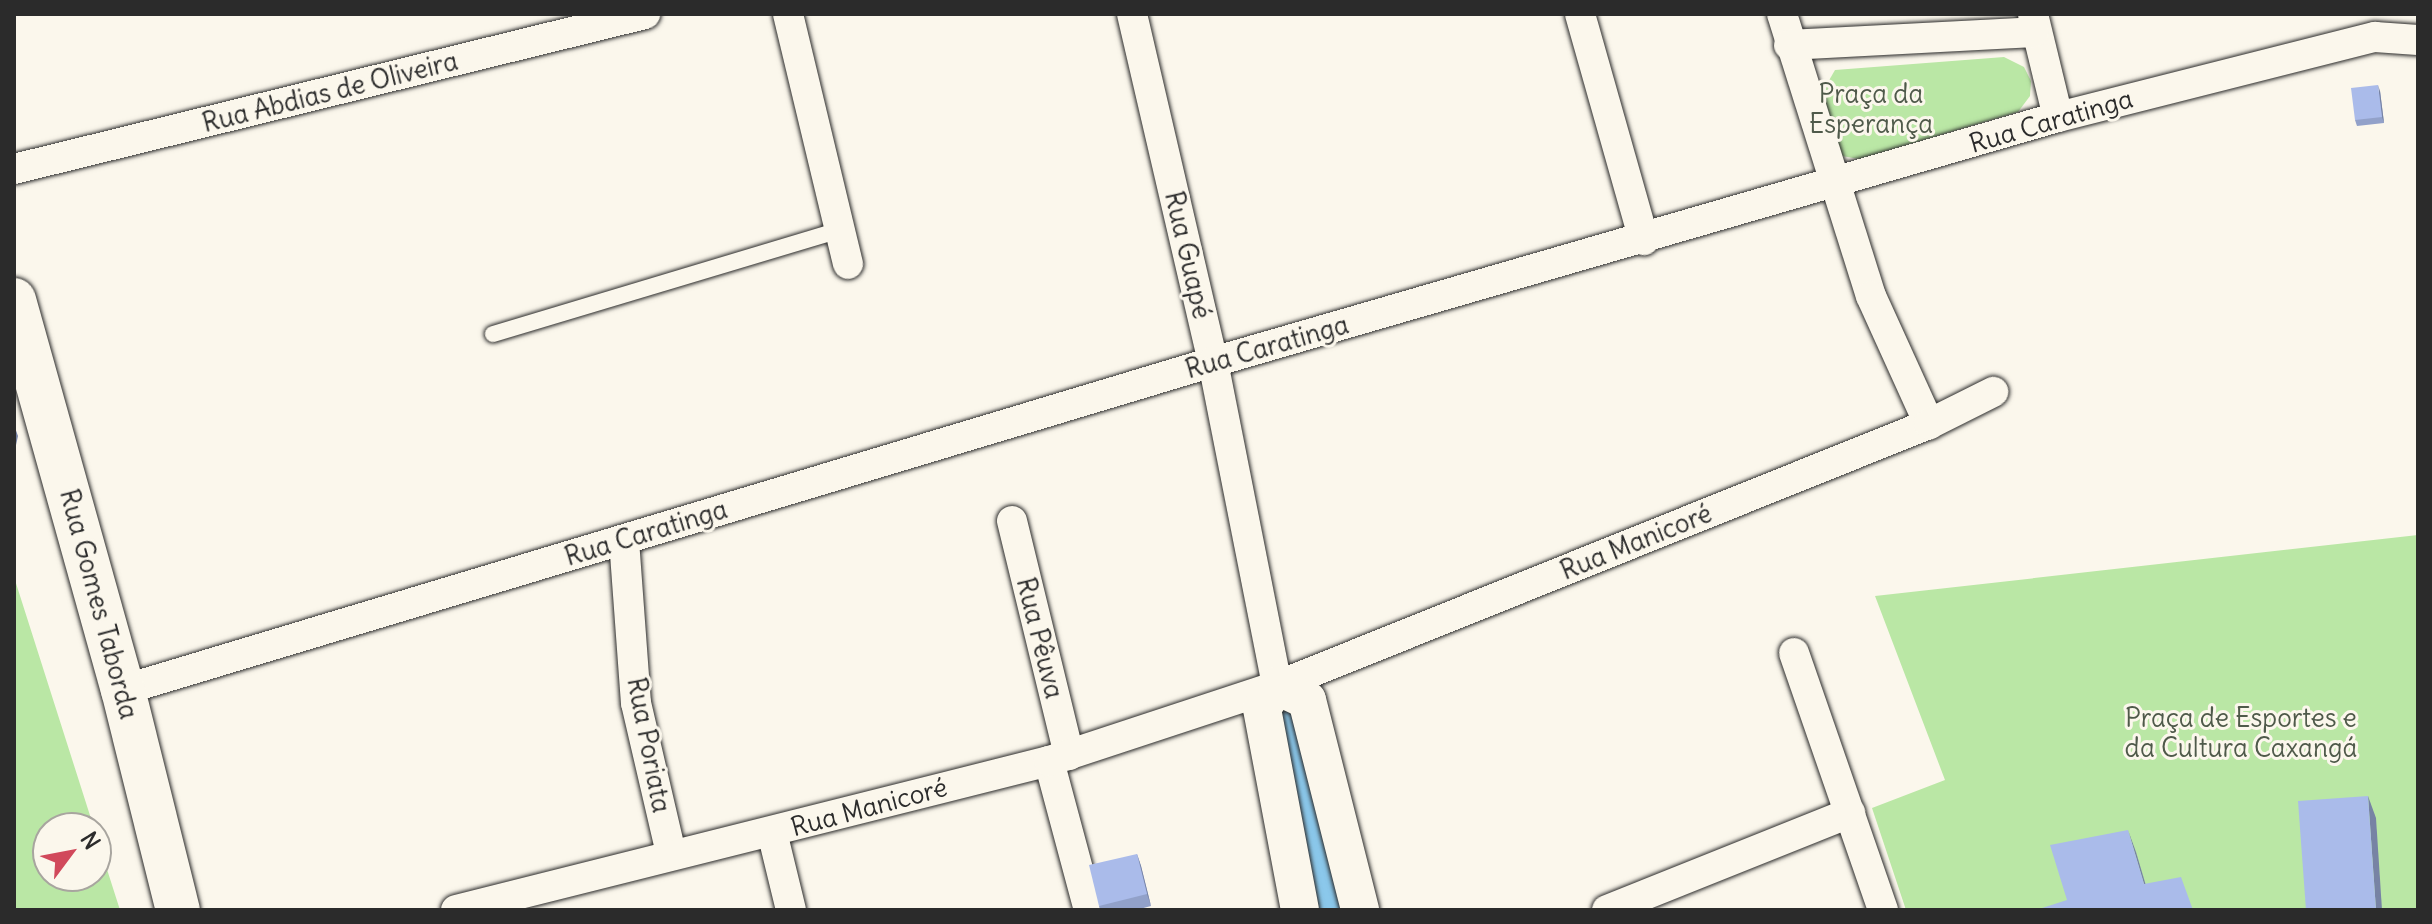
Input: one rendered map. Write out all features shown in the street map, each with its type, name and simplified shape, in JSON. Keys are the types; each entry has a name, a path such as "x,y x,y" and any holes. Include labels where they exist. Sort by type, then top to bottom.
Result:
{"main road":[{"name":"Rua Gomes Taborda","path":"14,300 123,690 178,910"}],"street":[{"name":"Rua Abdias de Oliveira","path":"14,169 645,14"},
{"path":"788,14 848,264"},
{"name":"Rua Guapé","path":"1132,14 1213,362 1270,697"},
{"path":"1580,14 1644,240"},
{"path":"1782,14 1789,45 1871,296 1929,424"},
{"path":"1789,45 2033,23 2058,117"},
{"name":"Rua Caratinga","path":"123,690 1213,362 1834,185 2058,117 2375,37 2418,40"},
{"name":"Rua Manicoré","path":"456,910 1059,758 1270,697 1929,424 1993,392"},
{"name":"Rua Pêuva","path":"1012,521 1089,910"},
{"name":"Rua Poriata","path":"624,540 636,703 671,854"},
{"path":"1794,653 1883,910"},
{"path":"1300,910 1270,697 1307,700 1360,910"},
{"path":"1607,910 1850,813"},
{"path":"772,832 791,910"}],"lane":[{"path":"493,334 839,230"}],"green space":[{"name":"Praça da Esperança","path":"2004,57 2024,67 2031,81 2030,96 2018,112 1859,159 1842,156 1820,96 1835,70"},
{"name":"Praça de Esportes e da Cultura Caxangá","path":"2418,535 2418,910 1906,910 1872,808 1945,780 1875,596"},
{"path":"14,577 89,812 32,812 32,892 112,892 112,885 120,910 14,910"}],"building":[{"path":"2378,85 2382,117 2355,120 2351,88"},
{"path":"2368,796 2376,910 2306,910 2298,801"},
{"path":"2128,830 2144,884 2181,877 2193,910 2036,910 2067,900 2050,845"},
{"path":"1137,854 1147,894 1099,906 1089,865"}],"waterway":[{"path":"1289,721 1335,910"}]}
